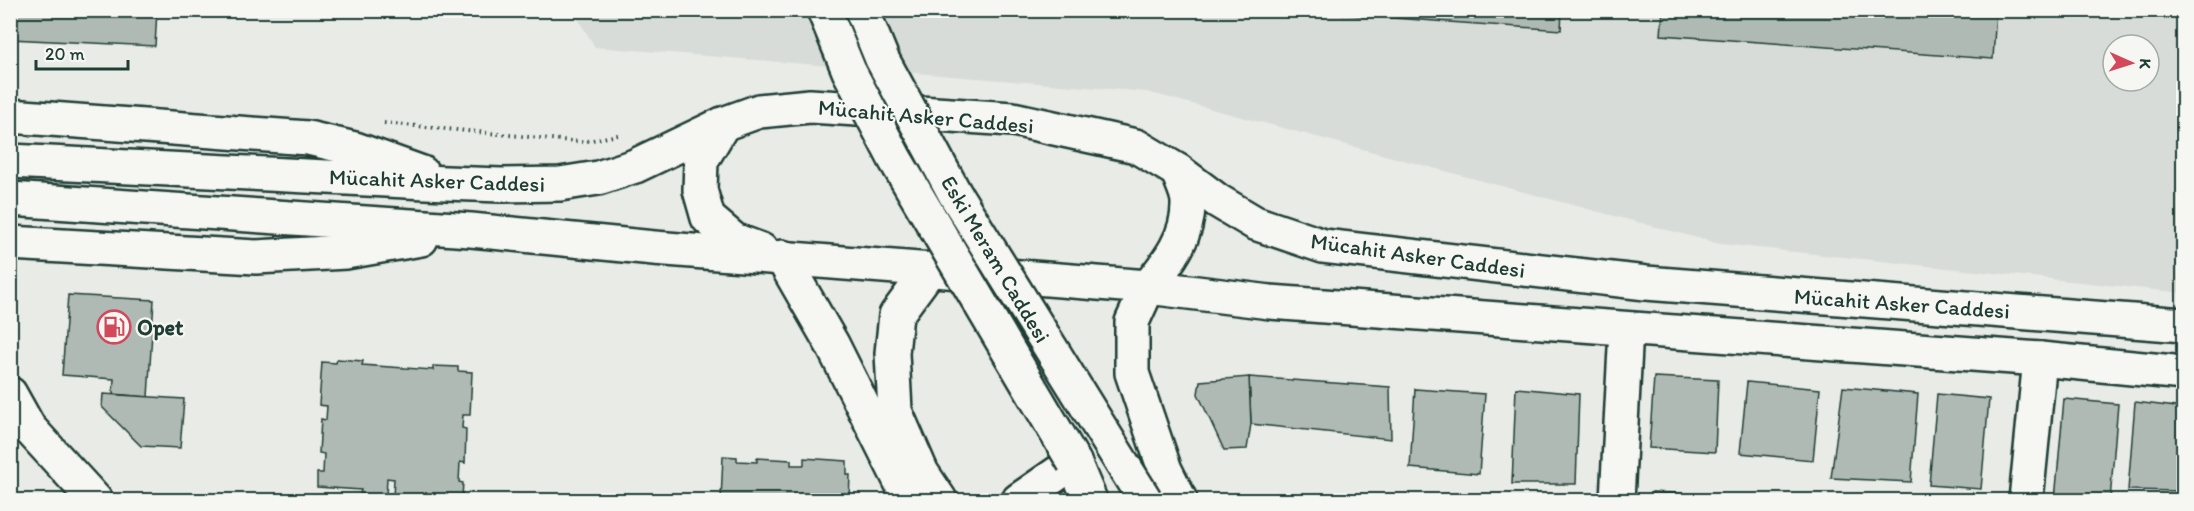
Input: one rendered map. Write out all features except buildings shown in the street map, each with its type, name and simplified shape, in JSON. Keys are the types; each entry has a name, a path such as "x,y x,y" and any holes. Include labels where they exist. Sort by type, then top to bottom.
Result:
{"main road":[{"name":"Eski Meram Caddesi","path":"824,10 849,71 879,131 1074,462 1090,501"},
{"name":"Eski Meram Caddesi","path":"862,10 882,59 955,194 1145,501"},
{"name":"Mücahit Asker Caddesi","path":"10,161 446,183 501,185 560,183 598,178 657,157 723,124 759,111 810,106 1012,119 1136,146 1178,171 1218,201 1256,223 1323,246 1646,283 2184,325"},
{"path":"10,116 308,138 355,148 446,183"},
{"path":"723,124 701,161 700,190 708,218 734,240 782,257 832,344 910,501"},
{"path":"1178,171 1189,201 1183,234 1169,261 1148,287 1132,322 1132,373 1165,470 1180,501"},
{"name":"Mücahit Asker Caddesi","path":"10,199 471,230 654,248 1148,287 1270,302 2040,359 2184,373"},
{"path":"11,244 256,257 346,252 471,230"},
{"path":"930,269 897,315 892,353 895,411 922,473 940,501"},
{"path":"1617,501 1626,329"},
{"path":"2026,501 2040,359"},
{"path":"13,406 29,428 95,501"},
{"path":"1019,501 1074,462"}],"path":[{"path":"376,123 582,142 625,134"}],"shaded area":[{"path":"573,11 2183,11 2183,293 1720,244 1147,92 595,47"}],"place":[{"name":"Opet","path":"114,327"}]}
